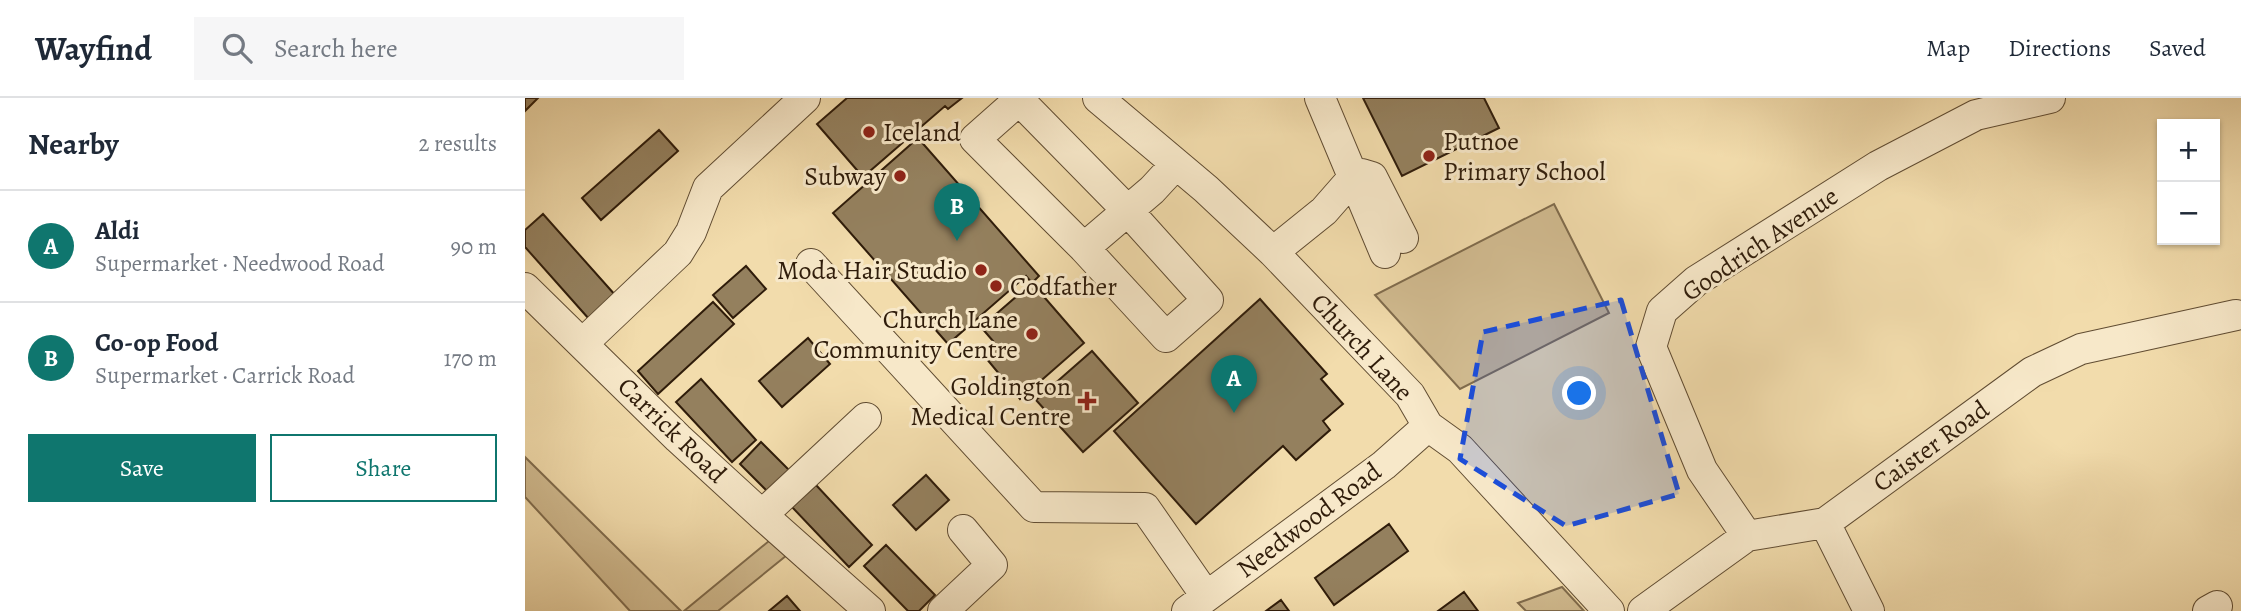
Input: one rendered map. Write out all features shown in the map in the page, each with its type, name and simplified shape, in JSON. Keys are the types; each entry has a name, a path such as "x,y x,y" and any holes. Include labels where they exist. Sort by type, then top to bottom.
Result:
{"street":[{"name":"Church Lane","path":"1098,98 1273,252 1410,396 1428,426 1460,449 1609,611"},
{"path":"1320,98 1352,179 1394,246"},
{"name":"Goodrich Avenue","path":"1747,536 1702,470 1651,346 1662,311 1696,281 1878,166 1976,115 2050,98"},
{"path":"582,344 678,253 691,232 708,188 800,100"},
{"path":"1019,100 1127,211 1208,300 1166,337 1084,248 975,139 1019,100"},
{"path":"1084,248 1176,164"},
{"path":"1273,252 1324,211 1352,179"},
{"path":"811,264 1034,507 1145,508 1197,604"},
{"name":"Carrick Road","path":"525,288 762,515 870,611"},
{"name":"Caister Road","path":"1643,611 1747,536 1825,523 2032,372 2081,349 2236,315"},
{"path":"762,515 866,418"},
{"name":"Needwood Road","path":"1197,604 1384,465 1428,426"},
{"path":"1825,523 1869,611"},
{"path":"943,611 992,565 963,530"}],"highlighted area":[{"path":"1621,300 1679,494 1566,526 1460,459 1483,332"}],"shaded area":[{"path":"1554,204 1609,313 1460,389 1375,295"},
{"path":"525,457 681,611 630,611 525,497"},
{"path":"775,536 792,551 718,611 684,611"},
{"path":"1562,587 1584,611 1526,611 1518,603"}],"building":[{"path":"525,98 538,98 525,111"},
{"name":"Iceland","path":"847,98 962,98 948,109 945,106 863,177 817,124"},
{"path":"1363,98 1484,98 1499,128 1402,176"},
{"path":"659,130 678,151 601,220 582,198"},
{"path":"918,138 1039,276 1032,283 1026,276 948,344 833,213"},
{"path":"543,214 616,296 589,319 525,247 525,230"},
{"path":"746,266 766,289 733,318 713,295"},
{"name":"Church Lane Community Centre","path":"1032,283 1084,343 1020,399 981,352 993,341 981,327"},
{"path":"1260,299 1327,374 1321,379 1343,404 1323,421 1330,430 1296,460 1283,446 1196,524 1114,431"},
{"path":"713,302 734,324 658,394 638,371"},
{"path":"808,338 830,364 782,407 759,381"},
{"name":"Goldington Medical Centre","path":"1092,351 1138,403 1083,452 1036,400"},
{"path":"701,379 756,440 732,462 676,402"},
{"path":"761,442 789,470 768,492 740,464"},
{"path":"926,475 949,500 916,530 893,505"},
{"path":"816,485 872,545 849,567 792,507"},
{"path":"1389,524 1408,551 1334,605 1315,578"},
{"path":"886,545 935,595 919,611 908,611 864,566"},
{"path":"1464,592 1478,611 1438,611"},
{"path":"787,596 800,611 769,611"},
{"path":"1281,600 1289,611 1266,611"}],"place":[{"name":"Iceland","path":"869,132"},
{"name":"Putnoe Primary School","path":"1429,156"},
{"name":"Subway","path":"900,176"},
{"name":"Co-op Food","path":"957,241"},
{"name":"Moda Hair Studio","path":"981,270"},
{"name":"Codfather","path":"996,286"},
{"name":"Church Lane Community Centre","path":"1032,334"},
{"name":"Goldington Medical Centre","path":"1087,401"},
{"name":"Aldi","path":"1234,413"}]}
